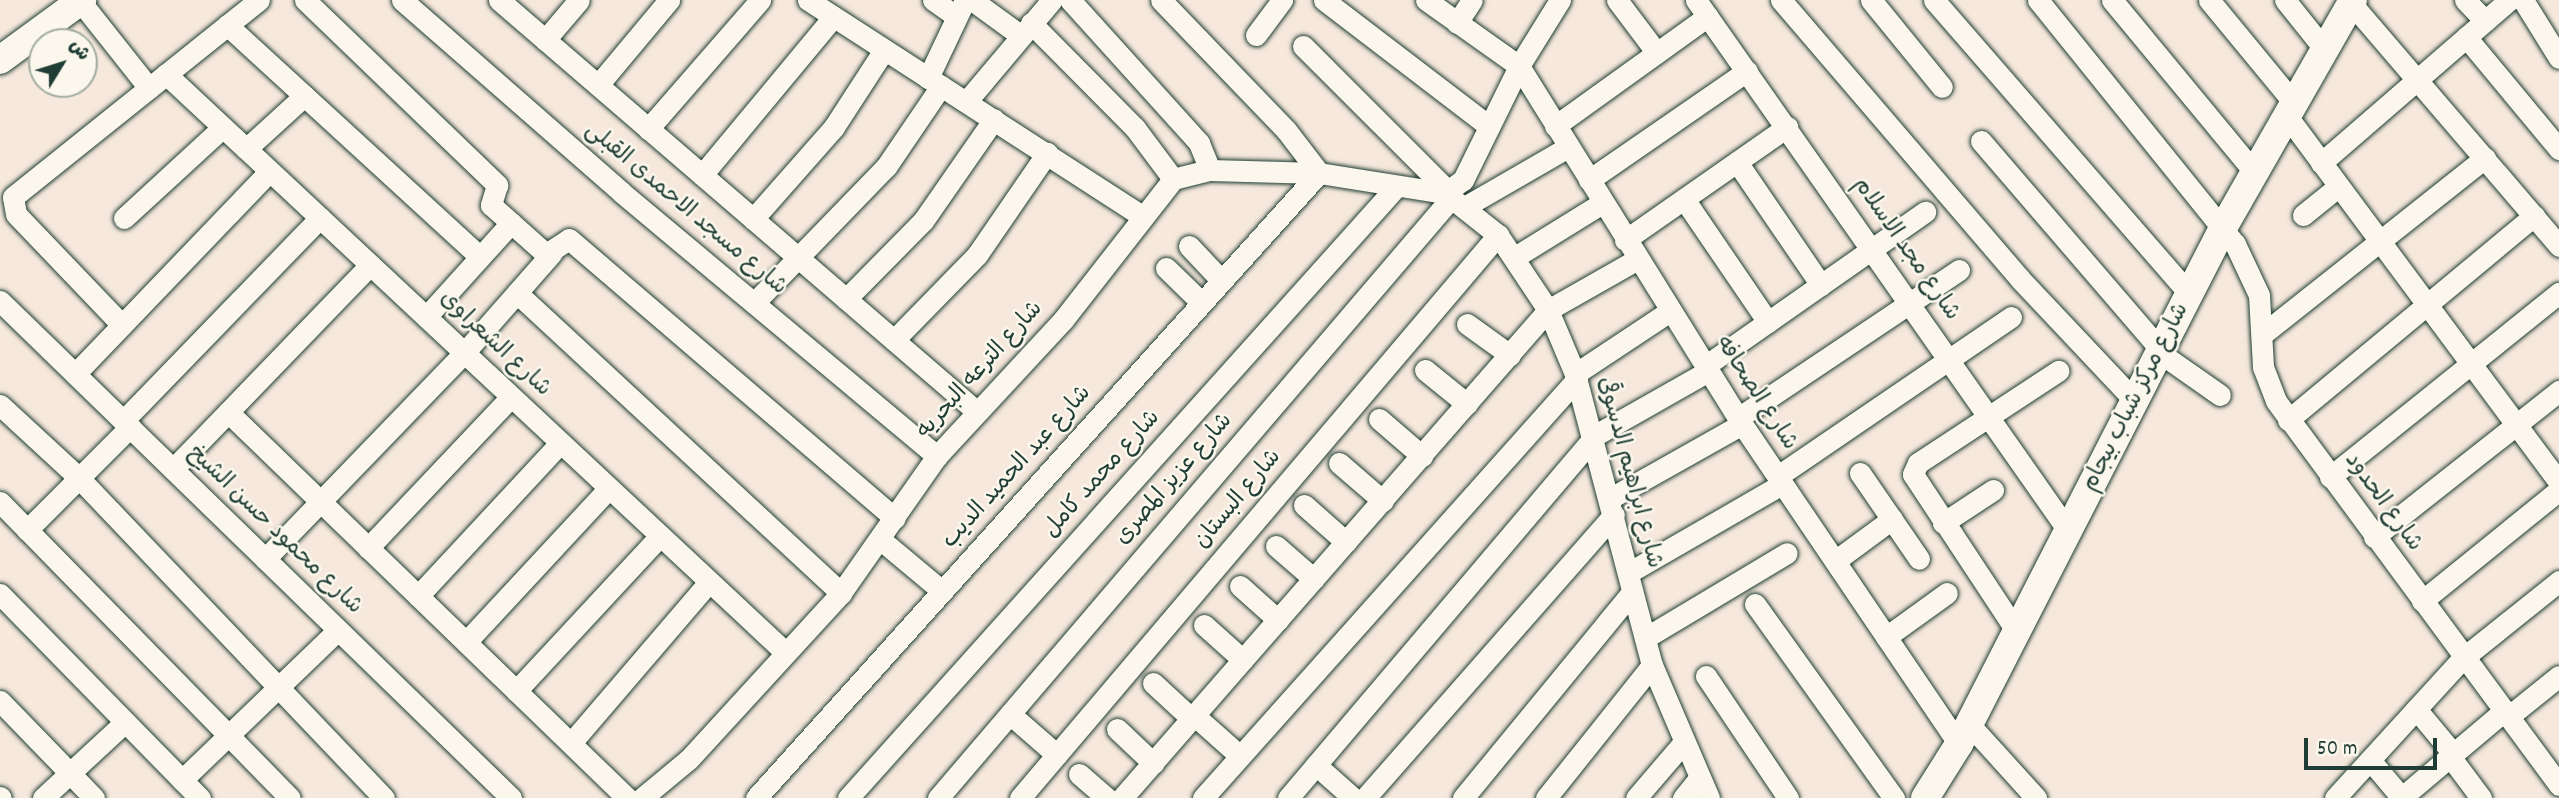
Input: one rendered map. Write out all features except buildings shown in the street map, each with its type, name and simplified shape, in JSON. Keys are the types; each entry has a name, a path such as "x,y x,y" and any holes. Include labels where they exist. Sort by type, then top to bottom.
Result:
{"main road":[{"path":"0,60 81,1"},
{"name":"شارع مركز شباب بيجام","path":"1925,798 1964,734 2223,228 2352,1"}],"street":[{"path":"122,325 16,214 12,202 17,192 259,0"},
{"path":"305,0 497,186 490,202 546,254 552,253"},
{"path":"499,0 975,410"},
{"path":"545,40 579,0"},
{"path":"598,85 669,0"},
{"path":"648,129 760,0"},
{"path":"808,0 1142,216"},
{"path":"754,303 886,167 934,82 961,9 933,0"},
{"path":"972,0 1025,29 1135,128 1173,179 1210,170 1319,173 1453,197 1568,147"},
{"path":"967,102 1025,29 1052,0"},
{"path":"1070,0 1191,134 1210,170"},
{"path":"1161,0 1286,130 1319,173"},
{"path":"1256,35 1282,0"},
{"path":"1324,0 1489,126"},
{"path":"1426,0 1519,66"},
{"path":"1457,23 1472,0"},
{"name":"شارع عزيز المصرى","path":"938,798 1453,197 1464,180 1519,66 1560,0"},
{"path":"1617,0 1657,53"},
{"path":"1781,0 2020,279 2135,401"},
{"path":"1871,0 1942,87"},
{"path":"1934,0 2190,294"},
{"name":"شارع الحدود","path":"2039,0 2223,228 2252,277 2264,333 2267,385 2288,420 2463,658 2557,778"},
{"path":"2112,0 2255,173"},
{"path":"2209,0 2291,109 2321,163 2559,482"},
{"path":"2285,0 2325,50"},
{"path":"2465,0 2485,21"},
{"path":"2321,163 2509,0"},
{"path":"2523,0 2559,58"},
{"path":"81,1 149,88"},
{"path":"2352,1 2559,246"},
{"name":"شارع مسجد الاحمدى القبلى","path":"408,2 754,303 937,456"},
{"path":"1555,126 1657,53 1702,8"},
{"name":"شارع مجد الاسلام","path":"1702,8 2069,532"},
{"path":"702,175 833,17"},
{"path":"227,26 480,257"},
{"path":"2466,37 2559,149"},
{"name":"شارع ابراهيم الدسوقى","path":"1303,46 1453,197 1498,235 1548,310 1576,376 1652,665 1709,798"},
{"path":"753,219 834,127 884,50"},
{"name":"شارع الصحافه","path":"1519,66 1636,260 1740,421 1886,637 1964,734 2036,798"},
{"path":"1588,180 1747,72"},
{"name":"شارع الشعراوى","path":"166,74 786,653"},
{"path":"246,149 304,96"},
{"path":"846,299 923,221 994,119"},
{"path":"124,218 223,127"},
{"path":"1625,240 1787,127"},
{"path":"1981,141 2160,352 2220,395"},
{"path":"894,340 977,255 1047,153"},
{"path":"2264,333 2485,158"},
{"path":"1737,162 1821,285"},
{"path":"75,374 270,172"},
{"name":"شارع عبد الحميد الديب","path":"756,798 1319,173"},
{"name":"شارع الترعه البحريه","path":"642,798 689,759 841,593 881,540 937,456 975,410 1063,320 1173,179"},
{"path":"2303,215 2339,186"},
{"name":"شارع محمد كامل","path":"848,798 1397,187"},
{"path":"1684,199 1768,322"},
{"path":"1515,257 1602,203"},
{"path":"1288,798 1592,439 1706,368 1925,212"},
{"path":"2288,420 2534,216"},
{"path":"27,530 79,478 320,218"},
{"path":"426,317 511,223"},
{"name":"شارع البستان","path":"1020,798 1498,235"},
{"path":"265,559 464,353 552,253 569,239 895,518"},
{"path":"1189,246 1222,281"},
{"path":"1122,798 1548,310 1636,260"},
{"path":"173,469 370,265"},
{"path":"1166,268 1202,303"},
{"path":"1365,798 1612,507 1959,270"},
{"path":"517,293 841,593"},
{"path":"2330,477 2559,293"},
{"name":"شارع محمود حسن الشيخ","path":"3,309 127,424 511,798"},
{"path":"1203,798 1576,376 1670,312"},
{"path":"1463,798 1630,582 2011,317"},
{"path":"1467,324 1510,355"},
{"path":"1425,370 1467,404"},
{"path":"2017,632 1913,478 1914,470 2058,371"},
{"path":"2374,537 2559,391"},
{"path":"368,548 511,397"},
{"path":"0,405 79,478 384,798"},
{"path":"228,411 627,798"},
{"path":"1379,419 1422,456"},
{"path":"418,596 560,443"},
{"path":"1339,463 1383,501"},
{"path":"1860,473 1919,559"},
{"path":"466,642 608,488"},
{"path":"1943,523 1993,490"},
{"path":"2421,601 2559,490"},
{"path":"0,502 290,798"},
{"path":"1304,505 1346,542"},
{"path":"1835,561 1892,519"},
{"path":"516,691 660,536"},
{"path":"881,540 942,591"},
{"path":"1276,546 1314,579"},
{"path":"1645,638 1787,553"},
{"path":"2335,798 2463,658 2559,581"},
{"path":"571,744 709,582"},
{"path":"1240,586 1279,620"},
{"path":"1886,637 1947,593"},
{"path":"0,594 200,798"},
{"path":"1755,604 1894,798"},
{"path":"1204,625 1243,660"},
{"path":"182,780 338,630"},
{"path":"1546,798 1652,665"},
{"path":"1706,676 1788,798"},
{"path":"2370,760 2402,798 2451,756 2559,676"},
{"path":"1153,683 1240,756"},
{"path":"0,701 94,798"},
{"path":"2416,709 2481,798"},
{"path":"1010,714 1057,755"},
{"path":"43,798 125,722"},
{"path":"1117,729 1153,763"},
{"path":"1636,798 1684,742"},
{"path":"1317,765 1353,798"},
{"path":"1079,774 1107,798"},
{"path":"1683,798 1699,778"}]}
